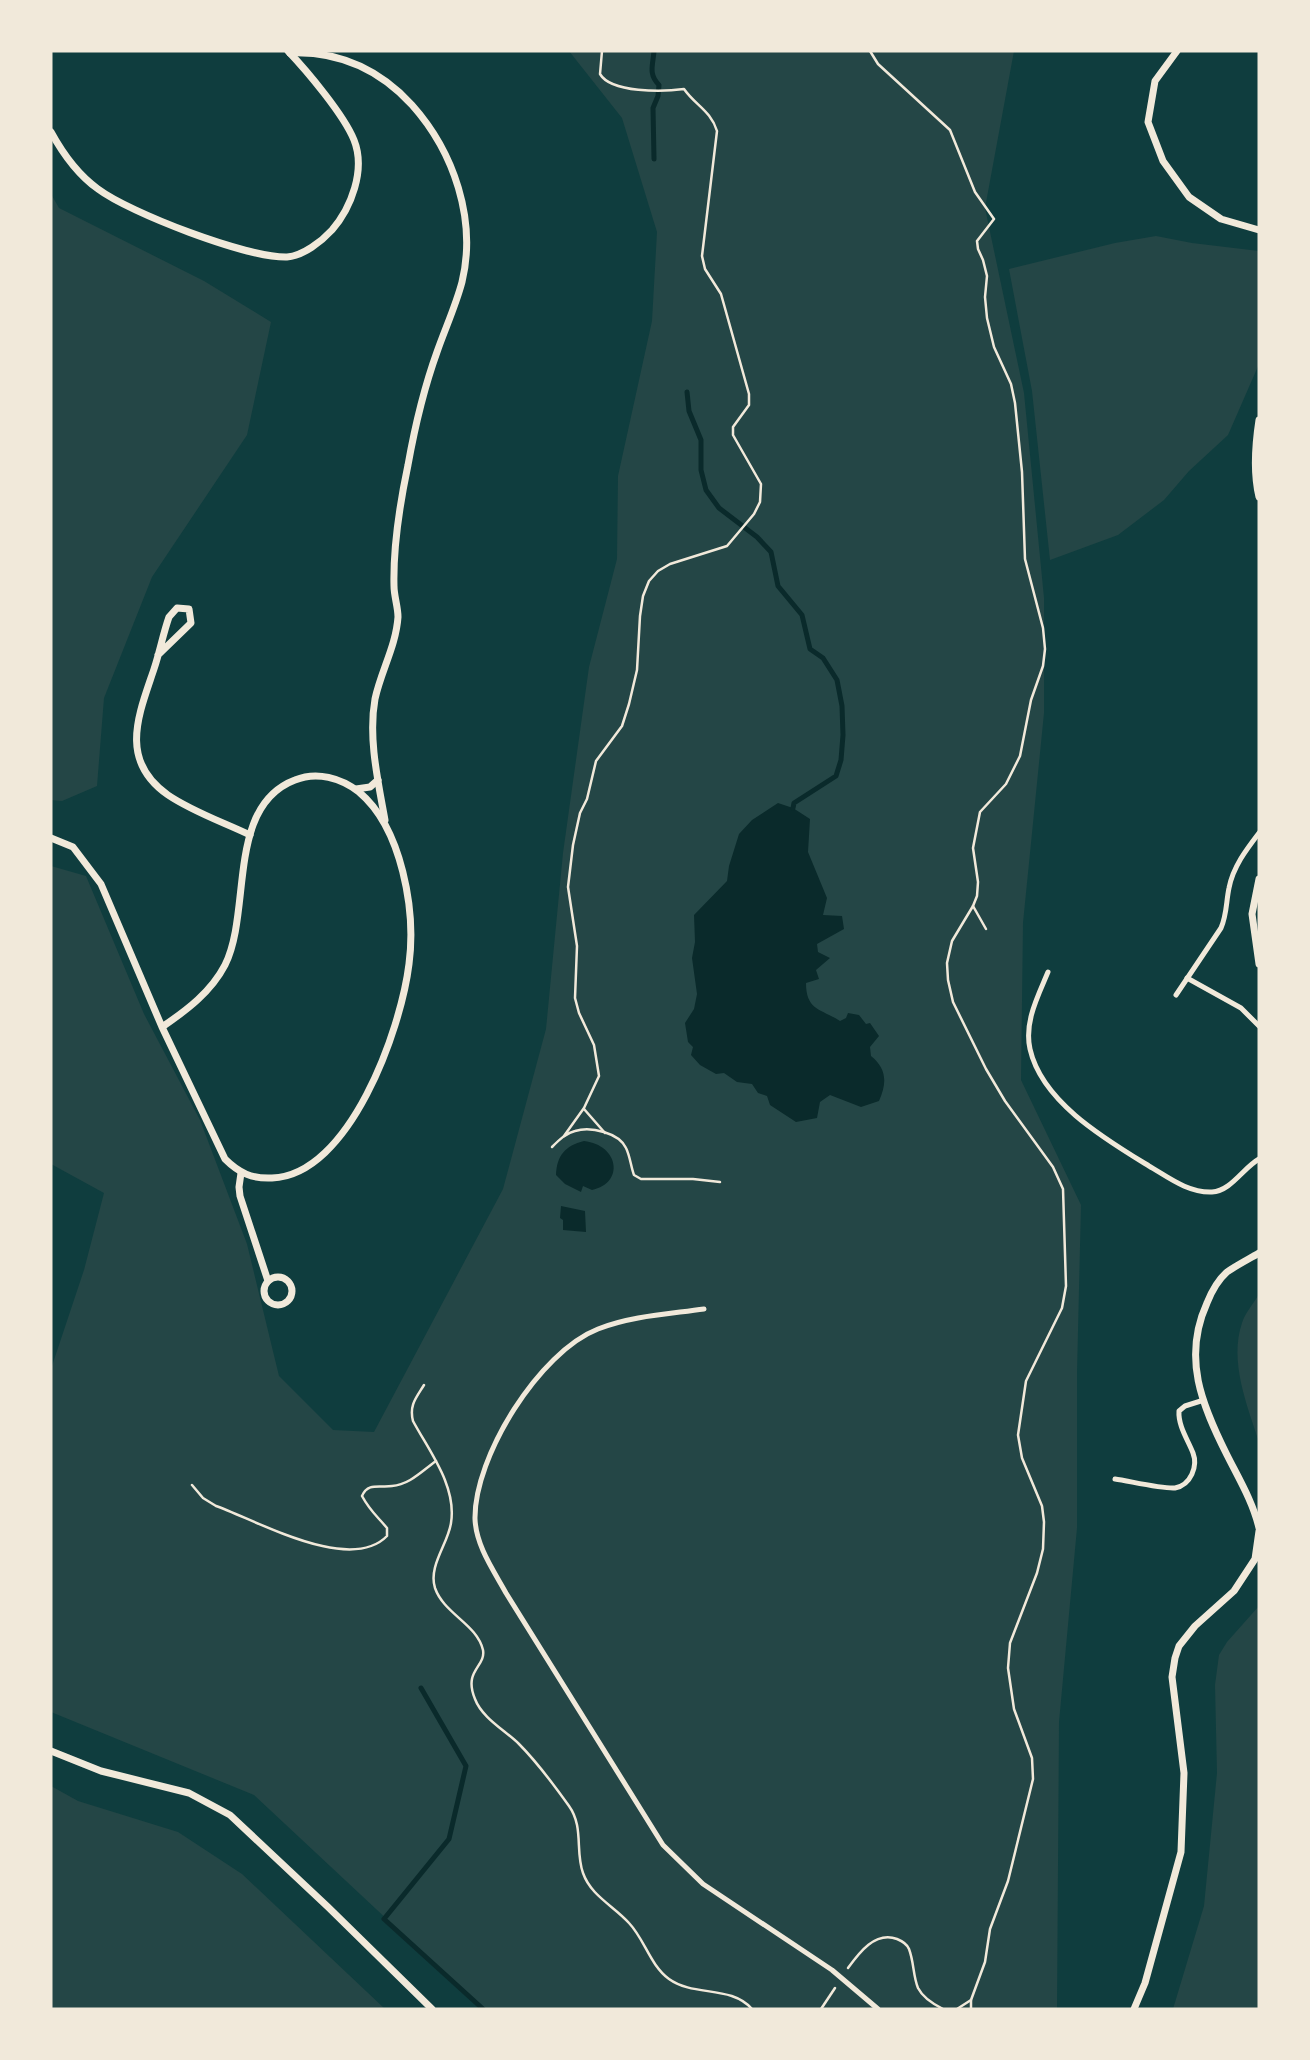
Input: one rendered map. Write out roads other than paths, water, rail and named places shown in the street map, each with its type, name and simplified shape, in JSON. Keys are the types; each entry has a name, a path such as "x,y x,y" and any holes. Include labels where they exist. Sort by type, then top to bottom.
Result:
{"street":[{"path":"1177,51 1155,81 1148,122 1163,161 1189,197 1221,219 1259,230"},
{"path":"51,132 60,149 86,180 121,203 242,250 288,257 316,243 338,222 352,194 357,166 354,141 333,106 289,52"},
{"path":"51,838 73,847 101,884 162,1027 225,1159 241,1173 254,1178 279,1178 304,1170 316,1162 345,1129 377,1072 400,1004 410,949 410,918 403,878 386,824 378,780 374,744 375,700 393,643 398,615 394,586 405,478 426,385 462,283 465,261 464,216 454,173 445,153 407,100 379,76 352,61 321,54 289,52"},
{"path":"1259,421 1255,479 1259,497"},
{"path":"158,655 191,623 189,609 182,607 172,610 137,719 136,741 142,762 154,782 167,794 250,835"},
{"path":"162,1027 206,992 226,963 254,821 264,803 278,789 297,779 329,777 355,789 386,824"},
{"path":"355,789 370,787 378,780"},
{"path":"1259,879 1252,915 1259,964"},
{"path":"241,1173 240,1196 268,1281 264,1292 268,1302 279,1306 289,1300 292,1294 289,1283 279,1277 268,1281"},
{"path":"1134,2009 1145,1983 1181,1852 1184,1773 1172,1677 1175,1658 1179,1646 1195,1626 1234,1591 1255,1559 1259,1529 1250,1499 1223,1447 1195,1371 1197,1324 1212,1293 1227,1273 1259,1253"},
{"path":"51,1751 101,1771 189,1793 230,1815 432,2009"}],"lane":[{"path":"1176,995 1221,928 1228,890 1236,867 1259,833"},
{"path":"1048,972 1030,1019 1029,1046 1037,1069 1049,1088 1080,1121 1187,1188 1215,1192 1230,1184 1259,1159"},
{"path":"1188,978 1241,1008 1259,1026"},
{"path":"704,1309 639,1318 597,1329 562,1352 529,1386 500,1434 480,1482 475,1521 485,1556 663,1845 703,1884 842,1977 878,2009"},
{"path":"1115,1479 1175,1488 1190,1479 1195,1468 1195,1456 1178,1419 1179,1411 1185,1406 1204,1400"}],"waterway":[{"path":"654,51 652,73 659,85 653,108 654,159"},
{"path":"687,392 689,411 701,440 701,470 706,490 719,508 757,537 771,552 778,586 802,615 810,649 823,658 837,680 842,706 843,735 841,760 836,776 794,803 793,808"},
{"path":"421,1688 466,1766 449,1839 384,1919 483,2009"}]}
